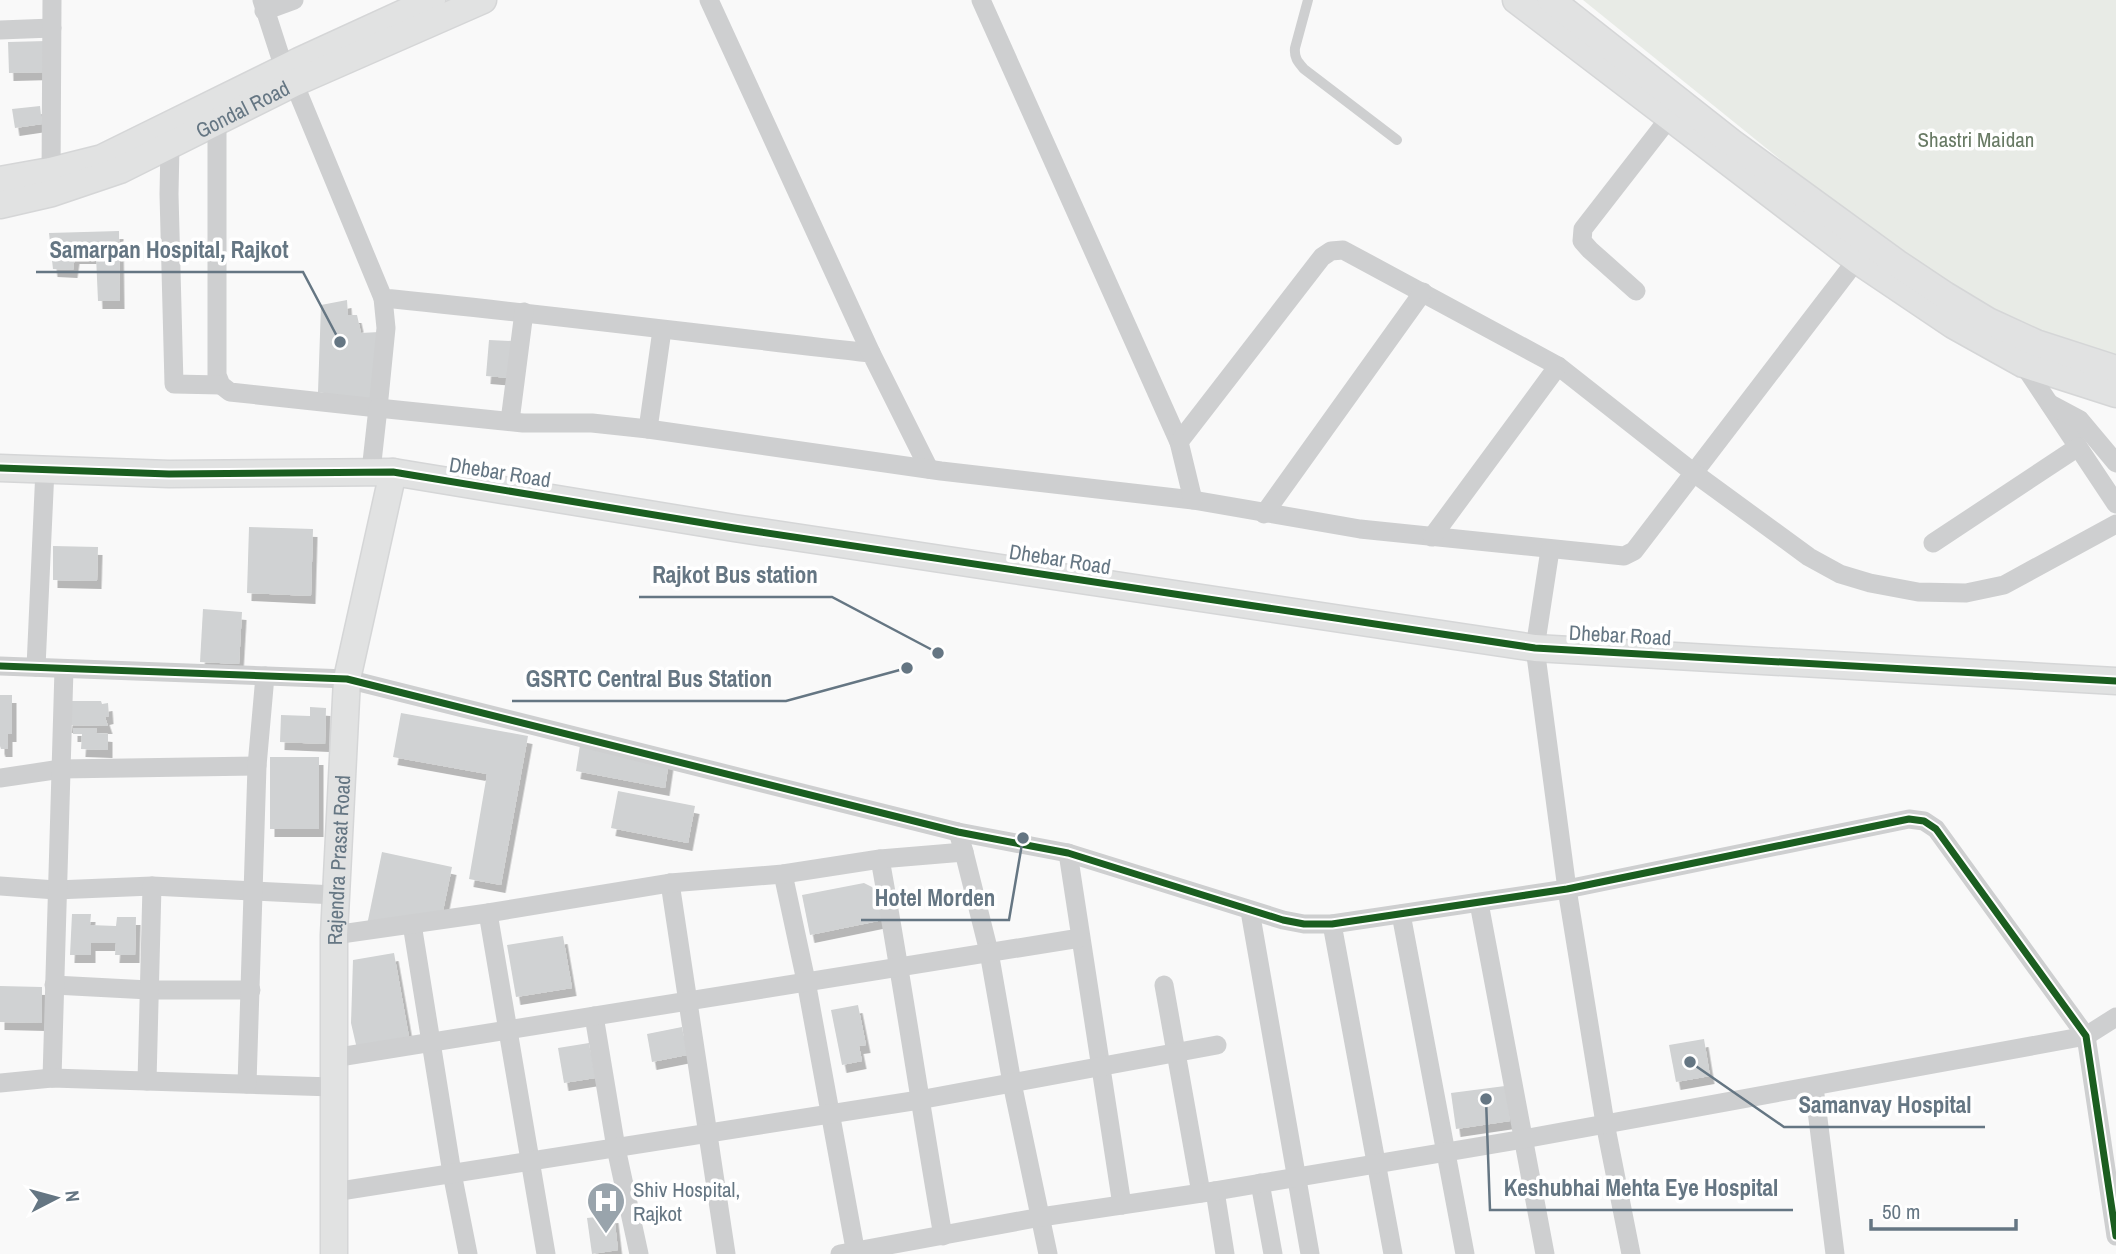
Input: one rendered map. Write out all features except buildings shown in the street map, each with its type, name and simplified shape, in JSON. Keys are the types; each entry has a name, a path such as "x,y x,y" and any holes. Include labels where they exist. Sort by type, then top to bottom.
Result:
{"street":[{"path":"51,182 52,0"},
{"path":"294,0 263,5 289,76 383,298 386,328 378,408 382,472"},
{"name":"Gondal Road","path":"0,195 51,182 120,170 217,121 289,76 432,0"},
{"name":"Gondal Road","path":"51,182 123,149 160,128 483,0"},
{"path":"709,0 871,353 929,469"},
{"path":"981,0 1179,442 1193,500"},
{"path":"1516,0 1670,117 1863,252 1988,321 2036,343 2116,369"},
{"path":"1551,0 1731,142 1953,325 2024,364 2116,394"},
{"path":"0,30 52,28"},
{"path":"1636,291 1590,250 1582,240 1583,229 1670,117"},
{"path":"217,121 217,375 221,385 230,392 510,421 592,423 648,429 929,469 1193,500 1360,529 1612,557 1624,556 1634,551 1863,252"},
{"path":"170,145 174,384 221,385"},
{"path":"1179,442 1321,257 1331,251 1343,250 1558,366 1694,473 1809,557 1840,574 1918,592 1966,593 2004,584 2116,524"},
{"path":"1264,514 1423,292"},
{"path":"383,298 871,353"},
{"path":"510,421 524,312"},
{"path":"648,429 662,330"},
{"path":"2024,364 2116,504"},
{"path":"1432,537 1558,366"},
{"path":"2050,403 2080,420 2116,463"},
{"path":"1933,542 2078,447"},
{"name":"Dhebar Road","path":"0,468 169,474 382,472 734,528 1535,648 2116,681"},
{"path":"36,667 46,469"},
{"name":"Rajendra Prasat Road","path":"334,1254 334,935 348,679 382,472"},
{"path":"1550,550 1535,648 1567,889 1605,1124 1631,1254"},
{"path":"0,666 348,679 958,832 1068,853 1250,911 1304,924 1332,924 1567,889 1909,819 1924,821 1936,829 2086,1037 2116,1236"},
{"path":"51,1078 64,669"},
{"path":"247,1084 257,766 265,676"},
{"path":"0,778 61,769 257,766"},
{"path":"958,832 989,952 1012,1083 1048,1254"},
{"path":"334,935 670,883 783,874 880,859 964,852"},
{"path":"1068,853 1122,1205"},
{"path":"880,859 943,1236"},
{"path":"783,874 806,981 850,1253 1041,1217 1524,1139 2086,1037 2116,1017"},
{"path":"670,883 726,1254"},
{"path":"0,886 56,890 152,886 335,895"},
{"path":"147,1081 152,886"},
{"path":"1479,903 1545,1254"},
{"path":"1250,911 1310,1254"},
{"path":"488,913 546,1254"},
{"path":"1401,914 1465,1254"},
{"path":"412,924 452,1173 468,1254"},
{"path":"1332,924 1393,1254"},
{"path":"333,1058 1080,938"},
{"path":"54,985 149,990 251,990"},
{"path":"1164,985 1176,1052 1225,1254"},
{"path":"594,1016 616,1147 639,1254"},
{"path":"334,1192 919,1100 1217,1045"},
{"path":"0,1083 51,1078 333,1087"},
{"path":"1814,1087 1835,1254"},
{"path":"1259,1183 1273,1254"}],"lane":[{"path":"1308,0 1295,48 1294,56 1297,62 1397,140"}],"green space":[{"name":"Shastri Maidan","path":"1583,0 2116,0 2116,365 2007,343"}],"cycle path":[{"path":"0,468 169,474 393,472 734,528 1535,648 2116,681"},
{"path":"0,666 347,679 958,832 1068,853 1283,920 1304,924 1332,924 1567,889 1909,819 1924,821 1936,829 2086,1036 2116,1236"}],"place":[{"name":"Samarpan Hospital, Rajkot","path":"340,342"},
{"name":"Rajkot Bus station","path":"938,653"},
{"name":"GSRTC Central Bus Station","path":"907,668"},
{"name":"Hotel Morden","path":"1023,838"},
{"name":"Samanvay Hospital","path":"1690,1062"},
{"name":"Keshubhai Mehta Eye Hospital","path":"1486,1099"},
{"name":"Shiv Hospital, Rajkot","path":"606,1235"}]}
